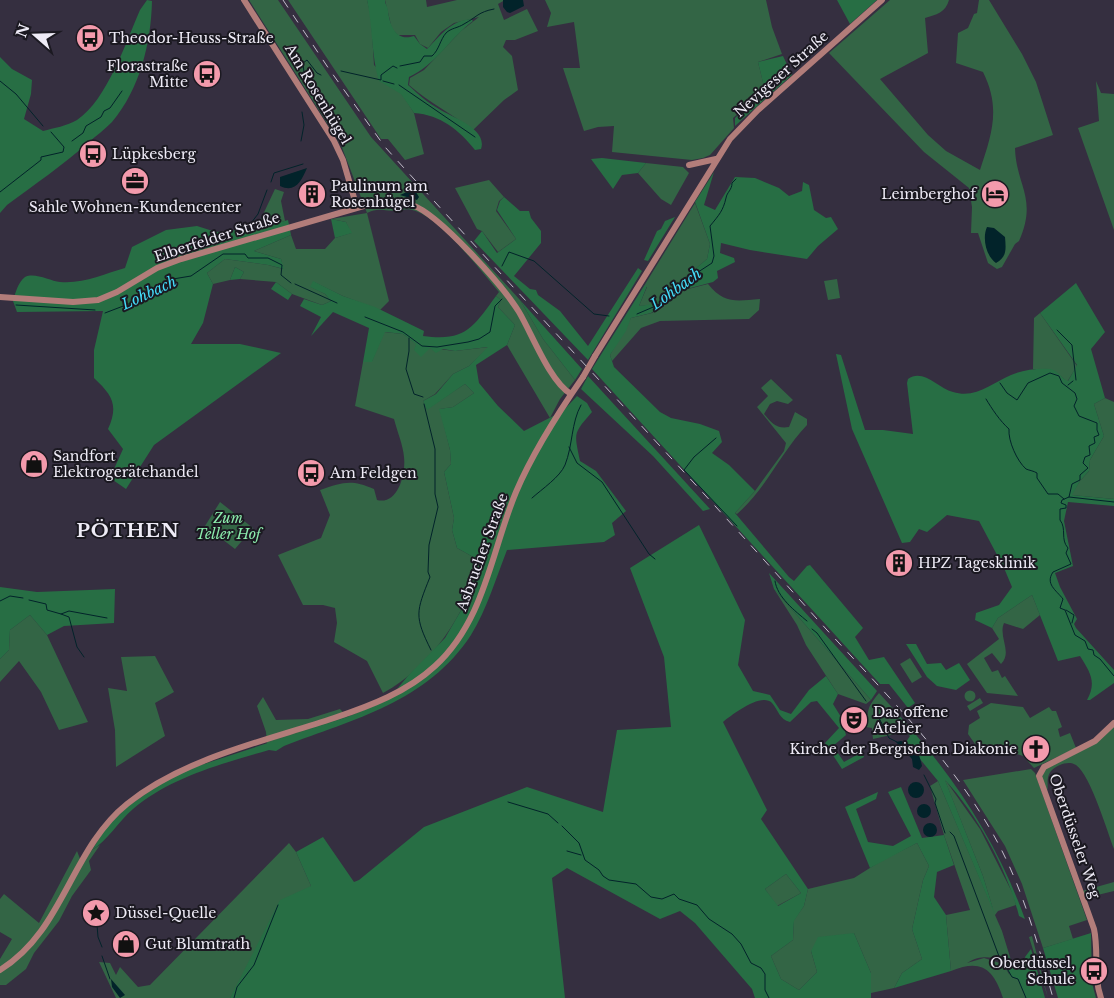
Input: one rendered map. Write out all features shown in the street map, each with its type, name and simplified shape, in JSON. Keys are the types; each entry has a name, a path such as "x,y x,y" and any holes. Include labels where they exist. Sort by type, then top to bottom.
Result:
{"main road":[{"name":"Am Rosenhügel","path":"244,0 334,141 343,160 357,208"},
{"name":"Nevigeser Straße","path":"706,174 730,138 745,123 882,0"},
{"path":"689,165 716,159"},
{"name":"Asbrucher Straße","path":"0,970 23,954 40,935 101,832 118,812 143,791 181,770 387,698 427,673 444,657 470,621 485,585 516,493 532,460 706,174"},
{"name":"Elberfelder Straße","path":"0,297 72,302 98,300 117,292 157,268 181,258 357,208 394,201 411,204 426,211 442,224 502,288 512,302 558,384"},
{"path":"558,384 570,386 580,380"},
{"path":"558,384 571,394"},
{"name":"Oberdüsseler Weg","path":"1101,998 1094,929 1039,775 1045,766 1095,741 1114,723"}],"green space":[{"path":"147,0 152,1 146,49 137,80 122,109 103,130 59,167 7,205 0,213 0,57 12,69 32,80 31,94 24,119 43,131 69,124 88,111 98,99 122,54 140,10"},
{"path":"249,0 278,0 371,137 520,300 543,339 575,380 560,399 550,418 507,345 515,325 498,307 501,300 496,296 499,292 458,245 434,222 422,214 408,209 397,211 378,210 367,213 341,145"},
{"path":"288,0 367,0 371,17 374,65 402,94 414,113 424,154 405,160 388,139 381,139"},
{"path":"367,0 385,0 390,22 398,35 403,37 414,36 427,49 452,26 464,20 471,19 473,21 427,66 409,77 408,85 431,104 468,124 479,135 482,142 481,149 475,150 463,136 441,120 424,114 414,113 401,94 379,81"},
{"path":"385,0 426,0 427,7 457,0 505,0 498,4 504,20 527,9 538,31 515,40 506,40 503,47 512,56 518,90 504,100 473,130 433,103 409,85 410,78 424,70 461,31 479,17 454,23 441,32 428,48 420,44 415,35 398,35 392,29"},
{"path":"545,0 766,0 772,27 782,54 758,62 765,90 733,118 734,128 710,155 692,160 612,152 614,126 598,127 584,131 563,68 580,68 574,22 547,27 551,13"},
{"path":"837,0 877,0 850,24"},
{"path":"890,0 949,0 943,10 925,18 928,53 880,79 928,135 946,151 980,170 991,133 993,121 992,97 983,72 956,63 958,33 968,28 974,14 977,13 979,0 989,0 1022,54 1036,82 1053,135 1015,148 1027,214 1019,241 1015,244 1002,267 997,269 988,263 978,233 971,233 972,207 969,188 924,152 829,53"},
{"path":"783,56 792,75 735,126 735,118 765,91 758,62"},
{"path":"1096,81 1101,93 1114,94 1114,230 1078,128 1099,121"},
{"path":"602,158 646,163 638,173 622,175 613,189 591,159"},
{"path":"646,163 683,167 689,173 671,205 661,199 638,173"},
{"path":"714,172 704,205 715,210 735,177 755,178 779,188 789,196 802,191 803,182 809,185 814,210 826,218 831,217 838,229 818,246 807,259 750,250 721,243 720,253 734,258 735,262 717,271 718,278 713,282 683,290 651,313 631,318 626,331 610,355 614,367 660,412 671,418 700,424 719,431 722,442 712,453 729,465 755,491 735,513 794,581 810,565 863,628 855,637 869,660 884,657 915,703 908,708 889,684 880,684 592,369 644,286 647,286 639,306 653,304 707,259 710,244 695,202"},
{"path":"489,180 504,197 499,201 496,211 516,239 498,252 482,231 477,229 455,188"},
{"path":"275,189 284,192 281,201 285,221 260,228 259,223"},
{"path":"504,197 520,211 529,211 531,218 541,231 541,243 514,276 530,289 536,290 538,295 560,311 588,346 638,268 642,271 588,360 474,241 482,231 497,253 516,239 497,210 500,201"},
{"path":"695,203 710,244 707,259 653,305 639,306 647,287 644,286"},
{"path":"367,213 389,301 380,310 343,296 314,282 311,287 325,294 331,301 322,305 292,294 276,282 240,279 244,272 235,267 230,280 213,284 207,273 225,259 283,269 281,259 254,251 291,235 296,249 325,249 335,238 351,233 346,222 331,219"},
{"path":"675,217 648,261 644,260 657,231 661,229 665,221"},
{"path":"331,219 346,222 352,233 335,238"},
{"path":"288,220 291,235 254,251 281,259 284,269 225,259 207,273 213,284 203,323 191,344 240,344 281,353 154,445 126,489 110,478 123,449 108,429 113,413 112,401 94,378 94,350 103,311 17,312 13,301 20,282 29,276 60,282 77,281 125,268 132,247 166,230 197,226 216,232 260,228"},
{"path":"235,267 244,272 240,279 230,280"},
{"path":"837,279 840,298 828,300 824,281"},
{"path":"313,281 343,296 375,307 424,331 423,336 449,337 467,330 481,316 496,296 501,300 498,307 515,325 507,345 476,365 479,383 498,406 524,431 563,411 577,396 587,403 592,412 578,430 576,439 580,461 596,471 626,511 612,523 615,535 604,542 507,550 487,604 471,635 453,658 433,677 411,692 387,706 362,717 284,746 276,751 269,750 180,780 164,788 133,809 92,850 106,828 127,807 167,779 198,766 347,717 388,700 407,677 445,638 470,595 482,562 457,548 452,530 454,518 444,472 451,464 450,450 439,409 453,407 474,393 465,384 427,410 423,401 436,394 453,374 469,366 488,347 455,351 443,349 436,353 430,348 421,357 414,350 416,344 403,334 385,332 372,362 363,362 369,328 333,312 311,336 321,317 300,306 304,299 322,305 331,301 325,294 310,287"},
{"path":"276,282 292,294 288,300 271,289"},
{"path":"1076,283 1105,332 1091,349 1105,398 1094,404 1104,436 1090,460 1089,471 1080,481 1072,495 1114,499 1114,506 1068,502 1064,521 1073,566 1055,573 1060,587 1077,619 1074,624 1076,628 1114,670 1114,683 1090,700 1087,700 1092,688 1092,682 1087,667 1080,656 1058,661 1032,595 998,618 992,628 975,620 976,613 999,605 1012,587 979,521 947,515 927,532 919,529 910,542 902,543 852,429 836,354 841,355 865,430 913,434 907,383 908,379 914,376 925,377 947,390 961,394 976,392 1011,375 1030,370 1053,370 1068,381 1077,365 1040,313"},
{"path":"708,284 720,295 731,300 760,299 759,310 749,319 660,321 641,328 612,361 610,355 631,318 652,313 684,290"},
{"path":"520,300 582,369 575,380 543,339"},
{"path":"1040,313 1077,366 1067,382 1052,371 1033,369 1034,318"},
{"path":"384,332 403,334 417,344 430,348 455,351 489,347 469,366 453,374 435,394 423,401 427,409 465,384 474,393 453,407 440,409 450,450 451,464 444,472 454,518 452,530 457,548 482,562 466,601 432,653 401,682 383,693 367,661 334,642 337,623 335,608 323,605 303,605 278,555 321,538 330,515 320,490 341,484 353,483 374,489 377,500 384,500 390,498 399,487 404,472 404,457 394,419 355,406 363,362 372,361"},
{"path":"588,376 710,509 703,511 653,456 581,389"},
{"path":"771,379 793,400 788,404 777,401 770,404 764,414 775,425 789,427 795,412 807,419 807,425 757,493 737,514 735,513 755,491 784,451 786,443 757,407 768,396 761,388"},
{"path":"1105,398 1114,402 1114,499 1071,495 1089,471 1090,460 1104,436 1094,404"},
{"name":"Zum Teller Hof","path":"220,502 253,528 235,549 205,526"},
{"path":"699,525 745,620 738,665 753,691 770,695 780,710 791,714 809,690 826,676 838,694 833,704 841,717 846,735 833,746 844,762 862,752 864,757 842,769 825,743 839,728 817,701 811,702 790,722 781,717 772,703 767,700 761,700 747,706 723,722 767,810 761,819 808,889 804,906 794,921 793,940 771,956 781,979 799,990 817,972 811,951 818,937 854,933 871,973 871,998 755,998 752,989 695,923 680,911 660,919 567,868 552,878 565,998 230,998 280,900 311,886 296,852 323,837 354,882 359,880 424,827 527,787 603,812 617,730 671,727 664,657 630,568","holes":["786,874 801,893 778,906 765,889"]},
{"path":"769,573 877,691 871,700 774,589"},
{"path":"0,587 37,592 115,589 114,623 64,626 47,635 30,615 10,630 9,650 0,659"},
{"path":"774,589 871,700 866,704 838,694 806,645 797,625"},
{"path":"1032,595 1040,615 1023,629 1004,623 1003,634 1006,654 1004,659 1001,664 992,653 984,658 992,672 998,670 1002,678 1005,676 1018,696 987,693 967,664 999,639 992,628 998,618"},
{"path":"30,615 47,635 88,722 59,730 41,692 19,661 0,682 0,659 9,650 10,630"},
{"path":"906,644 916,644 927,664 941,663 946,670 959,663 970,680 956,690 937,686 927,677"},
{"path":"155,656 174,692 155,703 165,736 116,767 115,730 108,688 127,691 121,657"},
{"path":"910,658 922,677 912,683 900,664"},
{"path":"970,690 976,696 970,702 964,696"},
{"path":"879,693 898,714 895,734 873,739 872,728 866,727 869,709"},
{"path":"263,697 276,720 308,719 340,709 347,717 267,745 266,732 257,706"},
{"path":"980,698 983,703 970,711 967,706"},
{"path":"991,703 1023,707 1030,718 1049,707 1052,711 1056,711 1062,727 1058,729 1060,737 1070,733 1076,748 1034,768 1023,756 992,746 989,748 975,744 968,734 969,725 980,718 977,711"},
{"path":"898,714 937,761 972,810 1001,862 1025,919 1019,916 999,862 980,826 969,809 945,780 983,876 995,915 938,781 906,742 910,736 896,724"},
{"path":"1114,725 1114,849 1093,792 1082,771 1076,765 1070,763 1063,764 1052,770 1048,778 1047,791 1041,781 1044,769 1092,745"},
{"path":"1031,769 1035,773 1087,920 1069,926 1073,939 1043,948 1022,884 1005,846 963,780"},
{"path":"944,778 980,829 1013,894 1016,905 998,911 995,915 1010,957 984,957 967,963 984,958 1003,964 1009,974 1018,979 1026,998 1003,998 995,979 990,973 978,966 961,967 951,971 946,915 970,910 944,835 930,786 938,781 993,909 983,876"},
{"path":"901,787 922,838 944,835 954,865 937,872 934,897 946,915 951,971 894,988 902,973 922,959 912,929 923,880 929,866 917,843 870,868 845,807 878,792 876,799 856,809 868,842 893,846 911,836 888,792"},
{"path":"289,843 296,852 311,886 230,998 116,998 99,962 110,963 116,975 120,967 138,987 150,985"},
{"path":"917,843 929,866 923,880 912,929 922,959 902,973 894,988 871,993 871,973 854,933 811,951 817,972 799,990 781,979 771,956 793,940 794,920 804,906 808,889 854,878 881,861"},
{"path":"100,845 89,861 91,870 72,896 59,921 34,953 26,969 6,985 0,985 0,959 12,939 0,932 0,899 4,894 39,923 77,851 82,864 92,850"},
{"path":"786,874 801,893 777,906 765,889"},
{"path":"1114,882 1114,891 1085,898 1082,891"},
{"path":"1091,933 1092,983 1096,998 1058,998 1043,948"},
{"path":"1032,936 1048,998 1029,937"},
{"path":"1031,949 1045,998 1026,998 1018,979 1012,977 1000,960 1010,957 1013,967 1026,961 1025,957"}],"shaded area":[{"path":"503,0 523,0 524,6 510,13 503,7"},
{"path":"307,168 302,178 294,187 285,188 280,186 280,177"},
{"path":"414,189 419,197 417,200 400,195"},
{"path":"987,227 994,228 1005,237 1004,255 996,263 987,251 985,236"},
{"path":"901,741 910,744 918,753 922,766 919,770 913,767 912,759 896,742"},
{"path":"916,782 922,784 924,790 922,796 916,798 910,796 908,790 910,784"},
{"path":"921,804 927,804 931,811 927,818 921,818 917,814 917,808"},
{"path":"930,823 935,825 937,830 935,835 930,837 925,835 923,830 925,825"},
{"path":"111,979 125,995 120,998 112,987"}],"waterway":[{"path":"400,66 420,62 424,56 432,56 448,31 481,13 494,9"},
{"path":"305,82 303,63 307,60 317,73 321,75"},
{"path":"341,71 381,80 381,75 393,66 397,68"},
{"path":"0,81 16,94 43,126"},
{"path":"383,81 394,84"},
{"path":"399,85 475,137"},
{"path":"72,141 83,133 86,126 101,117 122,91"},
{"path":"301,141 304,125 302,112"},
{"path":"0,192 41,160 41,157 63,152 64,147 51,132"},
{"path":"271,182 274,173 303,164"},
{"name":"Lohbach","path":"637,314 658,305 672,289 712,263 714,256 710,226 722,210 732,183 736,179"},
{"path":"248,227 258,214 267,190"},
{"name":"Lohbach","path":"502,266 509,252 534,261 594,314 609,316"},
{"name":"Lohbach","path":"105,313 139,300 173,279 191,276 223,254 245,254 248,258 268,258 282,265 281,275 291,283"},
{"name":"Lohbach","path":"295,284 337,303"},
{"name":"Lohbach","path":"365,317 403,332 422,346 437,347 479,339 490,332 495,306 502,299"},
{"name":"Lohbach","path":"16,305 95,310"},
{"path":"1057,330 1072,345 1076,380"},
{"path":"409,338 406,369 414,394 423,397"},
{"path":"1000,383 1007,393 1017,400 1028,383 1050,373 1059,376 1062,383 1075,393 1077,399 1074,406 1079,416 1097,423 1099,435 1094,437 1095,443 1089,446 1090,455 1085,457 1083,463 1088,468 1080,475 1080,480 1072,484 1069,497"},
{"path":"1068,385 1073,381"},
{"path":"986,399 996,415 1009,429 1016,456 1026,469 1037,473 1037,478 1048,494 1058,494 1064,499"},
{"path":"424,404 435,449 435,494 438,507 429,545 428,572 430,577 422,598 419,614 422,629 431,650"},
{"path":"532,498 563,469 575,419 581,405"},
{"path":"716,438 694,457 684,470 737,526"},
{"path":"569,447 577,463 602,482 649,554 655,559"},
{"path":"1114,502 1069,497 1062,500 1061,503 1066,505 1066,508 1060,509 1060,520 1063,527 1064,541 1068,548 1066,553 1071,564 1053,572 1050,580 1052,587 1063,599 1060,608 1065,610 1075,635 1085,641 1088,649 1093,650 1094,655 1100,659 1114,676"},
{"path":"775,581 779,593 807,621"},
{"path":"0,601 10,596 23,598"},
{"path":"29,600 46,604 47,610 61,614 69,611 107,618"},
{"path":"1066,610 1074,615 1072,623"},
{"path":"61,614 69,617 77,647 84,657"},
{"path":"812,629 817,633 866,701"},
{"path":"874,708 889,738 897,742"},
{"path":"924,775 936,799 935,803 945,833"},
{"path":"508,802 548,814 558,823"},
{"path":"562,826 579,843 585,860 609,880 636,884 651,897 662,899 674,894 679,899 697,905 709,919 732,934 741,944 751,963 761,968 765,974 765,990 769,998"},
{"path":"950,832 954,836 1000,959 1006,962"},
{"path":"567,851 581,855"},
{"path":"234,998 237,987 254,965 278,905"},
{"path":"96,913 98,937 102,947"},
{"path":"102,956 110,979"},
{"path":"1005,965 1012,977 1018,979 1026,998"}],"railway":[{"path":"283,0 329,69 385,147 882,689 953,773 993,834 1021,893 1053,998"}],"place":[{"name":"Theodor-Heuss-Straße","path":"90,38"},
{"name":"Florastraße Mitte","path":"207,74"},
{"name":"Lüpkesberg","path":"93,154"},
{"name":"Sahle Wohnen-Kundencenter","path":"135,181"},
{"name":"Paulinum am Rosenhügel","path":"312,194"},
{"name":"Leimberghof","path":"995,194"},
{"name":"Sandfort Elektrogerätehandel","path":"34,464"},
{"name":"Am Feldgen","path":"311,473"},
{"name":"HPZ Tagesklinik","path":"899,563"},
{"name":"Das offene Atelier","path":"854,720"},
{"name":"Kirche der Bergischen Diakonie","path":"1036,749"},
{"name":"Düssel-Quelle","path":"96,913"},
{"name":"Gut Blumtrath","path":"126,944"},
{"name":"Oberdüssel, Schule","path":"1094,971"}],"district":[{"name":"PÖTHEN","path":"128,530"}]}
